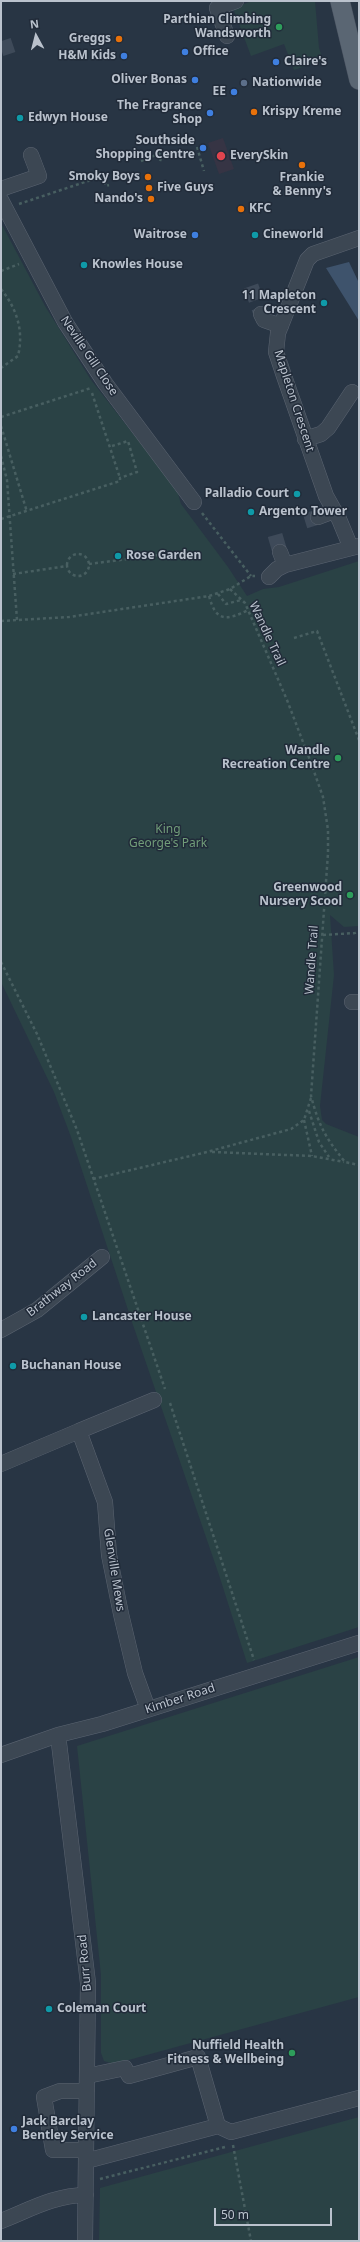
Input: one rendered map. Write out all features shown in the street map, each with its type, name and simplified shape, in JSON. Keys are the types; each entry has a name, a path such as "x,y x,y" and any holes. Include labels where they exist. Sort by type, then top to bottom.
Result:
{"main road":[{"path":"340,1 359,80"}],"street":[{"path":"227,36 217,8 236,1"},
{"path":"1,190 39,176 32,155"},
{"name":"Neville Gill Close","path":"3,204 65,322 105,383 194,502"},
{"name":"Mapleton Crescent","path":"355,547 326,496 276,352 277,338 281,326 307,260 313,254 357,244"},
{"path":"261,314 264,320 281,326"},
{"path":"305,439 321,434 328,428 352,392"},
{"path":"318,517 334,511"},
{"path":"269,577 277,569 282,558 355,547"},
{"name":"Brathway Road","path":"1,1330 37,1310 102,1257"},
{"path":"1,1464 161,1398"},
{"name":"Glenville Mews","path":"79,1431 105,1502 109,1555 120,1614 135,1673 148,1709"},
{"name":"Kimber Road","path":"1,1755 58,1735 148,1709 359,1643"},
{"name":"Burr Road","path":"58,1735 88,1983 85,2241"},
{"path":"230,2136 198,2057 130,2076 125,2068 86,2084 44,2097 53,2150 86,2156 230,2136 359,2098"},
{"path":"1,2221 56,2199 86,2189"}],"path":[{"path":"196,147 204,171"},
{"path":"141,161 162,153 160,161"},
{"path":"3,204 104,175 106,186 109,185"},
{"path":"1,289 14,308 18,319 22,343 18,356 1,368"},
{"path":"1,417 91,388 120,478"},
{"path":"1,426 28,512"},
{"path":"1,519 28,512 120,481 120,478 138,472 128,442 110,447"},
{"path":"1,456 7,480 17,620"},
{"path":"194,502 251,576"},
{"path":"89,564 190,551"},
{"path":"75,555 82,555 89,564 88,571 80,577 70,573 67,566 69,559 75,555"},
{"path":"13,574 67,566"},
{"path":"1,621 69,617 209,596 230,589 251,576 269,577"},
{"name":"Wandle Trail","path":"230,589 248,610 288,700 323,797 328,830 328,853 311,1096 318,1122 330,1143 344,1162"},
{"path":"218,594 226,604 241,600"},
{"path":"209,596 215,612 220,616 232,617 248,610"},
{"path":"294,638 318,631 359,740"},
{"path":"323,936 355,933 359,931"},
{"path":"1,962 58,1082 93,1178 161,1398"},
{"path":"93,1178 207,1152 291,1130 304,1120 309,1110 311,1096"},
{"path":"309,1110 319,1142 330,1158"},
{"path":"304,1120 312,1156"},
{"path":"207,1152 312,1156 330,1158 359,1165"},
{"path":"170,1402 255,1663"},
{"path":"86,2189 230,2136 251,2241"}],"shaded area":[{"name":"EverySkin","path":"223,138 234,169 219,174 208,143"}],"green space":[{"name":"Parthian Climbing Wandsworth","path":"252,1 315,1 319,48 323,60 294,70 284,44 251,56 233,8"},
{"name":"King George's Park","path":"1,223 45,306 91,380 177,490 181,504 228,567 247,596 263,589 279,587 359,561 359,926 344,927 330,915 334,975 320,1106 322,1120 326,1124 359,1137 359,1627 247,1663 219,1575 133,1325 71,1137 54,1092 1,982"},
{"path":"359,1657 359,1997 114,2064 104,2061 101,2053 101,1975 77,1746"},
{"path":"359,2117 359,2241 99,2241 100,2188"}],"water":[{"path":"349,262 359,283 359,321 326,268"}],"tunnel":[{"path":"1,49 13,45"},
{"path":"251,286 261,314"},
{"path":"305,521 318,517"},
{"path":"275,535 280,552"}],"place":[{"name":"Parthian Climbing Wandsworth","path":"279,27"},
{"name":"Greggs","path":"119,39"},
{"name":"Office","path":"185,52"},
{"name":"H&M Kids","path":"124,56"},
{"name":"Claire's","path":"276,62"},
{"name":"Oliver Bonas","path":"195,80"},
{"name":"Nationwide","path":"244,83"},
{"name":"EE","path":"234,92"},
{"name":"Krispy Kreme","path":"254,112"},
{"name":"The Fragrance Shop","path":"210,113"},
{"name":"Edwyn House","path":"20,118"},
{"name":"Southside Shopping Centre","path":"203,148"},
{"name":"EverySkin","path":"221,156"},
{"name":"Frankie & Benny's","path":"302,165"},
{"name":"Smoky Boys","path":"148,177"},
{"name":"Five Guys","path":"149,188"},
{"name":"Nando's","path":"151,199"},
{"name":"KFC","path":"241,209"},
{"name":"Waitrose","path":"195,235"},
{"name":"Cineworld","path":"255,235"},
{"name":"Knowles House","path":"84,265"},
{"name":"11 Mapleton Crescent","path":"324,303"},
{"name":"Palladio Court","path":"297,494"},
{"name":"Argento Tower","path":"251,512"},
{"name":"Rose Garden","path":"118,556"},
{"name":"Wandle Recreation Centre","path":"338,758"},
{"name":"Greenwood Nursery Scool","path":"350,895"},
{"name":"Lancaster House","path":"84,1317"},
{"name":"Buchanan House","path":"13,1366"},
{"name":"Coleman Court","path":"49,2009"},
{"name":"Nuffield Health Fitness & Wellbeing","path":"292,2053"},
{"name":"Jack Barclay Bentley Service","path":"14,2129"}]}
